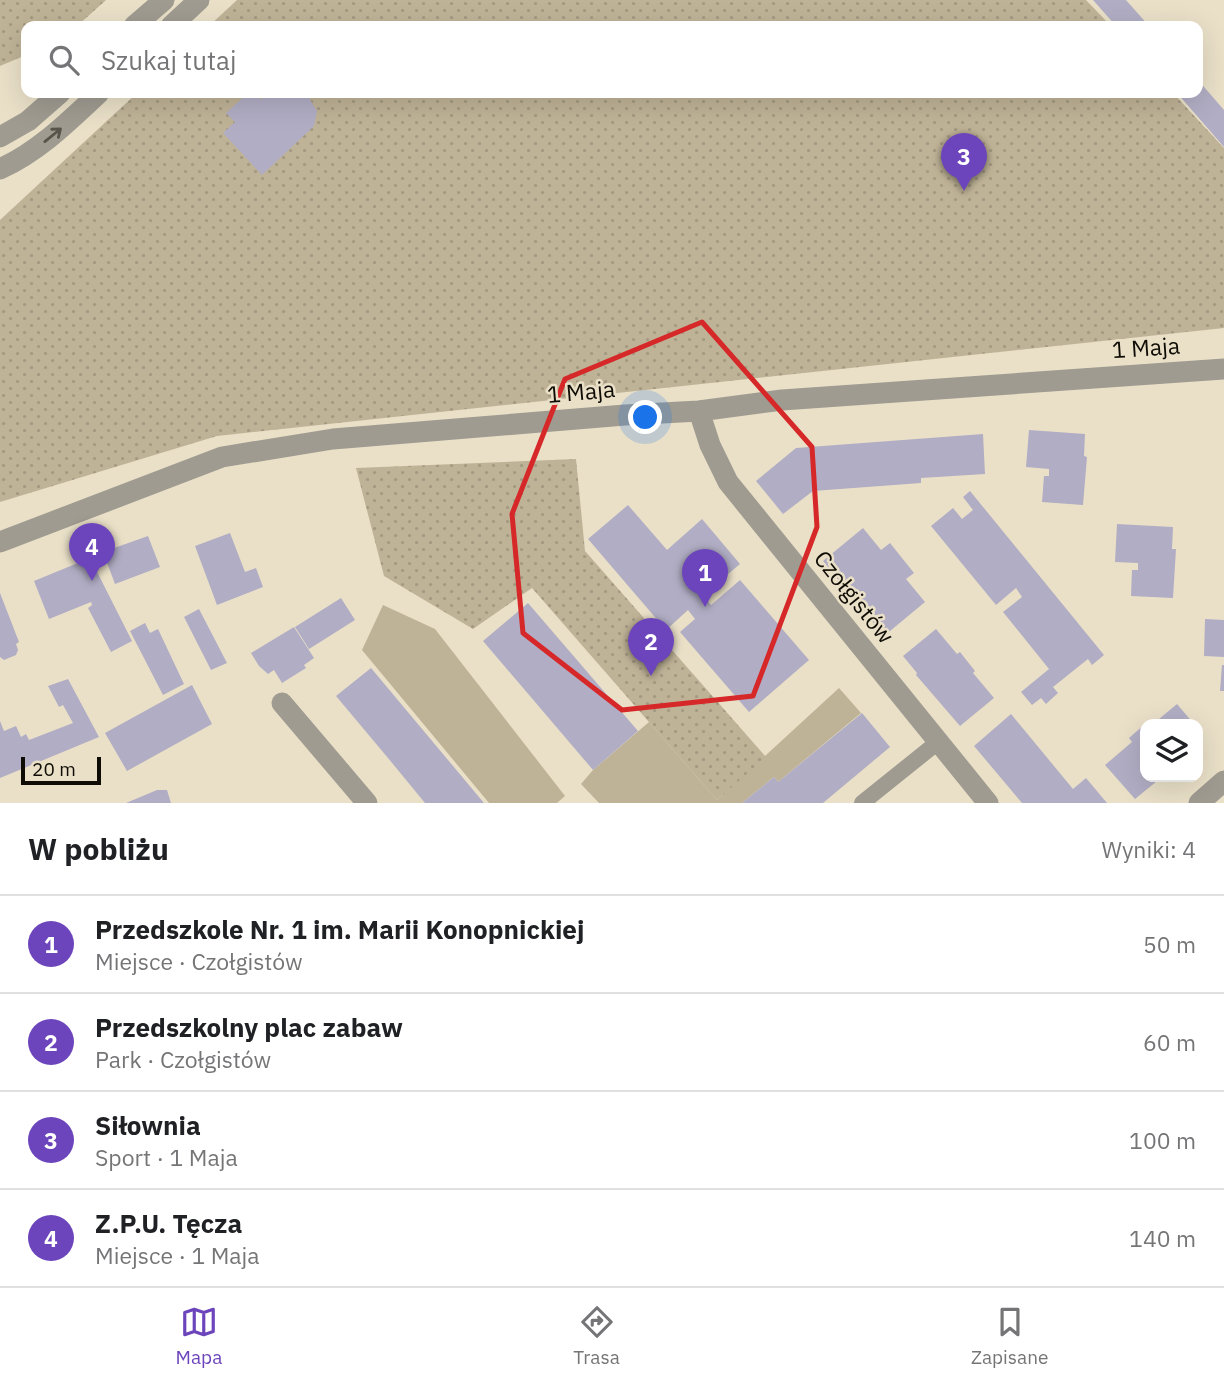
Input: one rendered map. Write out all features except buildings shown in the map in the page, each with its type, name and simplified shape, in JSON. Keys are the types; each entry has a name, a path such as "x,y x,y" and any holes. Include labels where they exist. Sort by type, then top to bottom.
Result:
{"street":[{"path":"176,21 199,0"},
{"path":"0,138 28,121 54,98"},
{"path":"0,169 21,159 55,134 94,98"},
{"name":"1 Maja","path":"0,542 222,457 333,439 699,411 782,400 1224,369"},
{"name":"Czołgistów","path":"699,411 710,445 728,482 988,803"},
{"path":"282,703 367,803"},
{"path":"1199,803 1224,781"}],"lane":[{"path":"862,803 938,742"}],"highlighted area":[{"path":"702,322 812,447 817,527 753,696 622,710 523,633 512,514 565,379"}],"shaded area":[{"path":"0,0 106,0 83,21 21,21 21,57 0,66"},
{"path":"237,0 1086,0 1106,21 214,21"},
{"path":"132,98 1178,98 1224,148 1224,328 217,436 0,502 0,220"},
{"path":"576,459 585,551 766,757 717,800 532,588 473,629 384,576 356,468"},
{"path":"383,605 435,629 565,796 557,803 489,803 362,650"},
{"path":"839,688 861,713 778,782 774,777 742,803 599,803 581,784 593,770 649,722 717,800"}],"place":[{"name":"Siłownia","path":"964,191"},
{"name":"Z.P.U. Tęcza","path":"92,581"},
{"name":"Przedszkole Nr. 1 im. Marii Konopnickiej","path":"705,607"},
{"name":"Przedszkolny plac zabaw","path":"651,676"}]}
